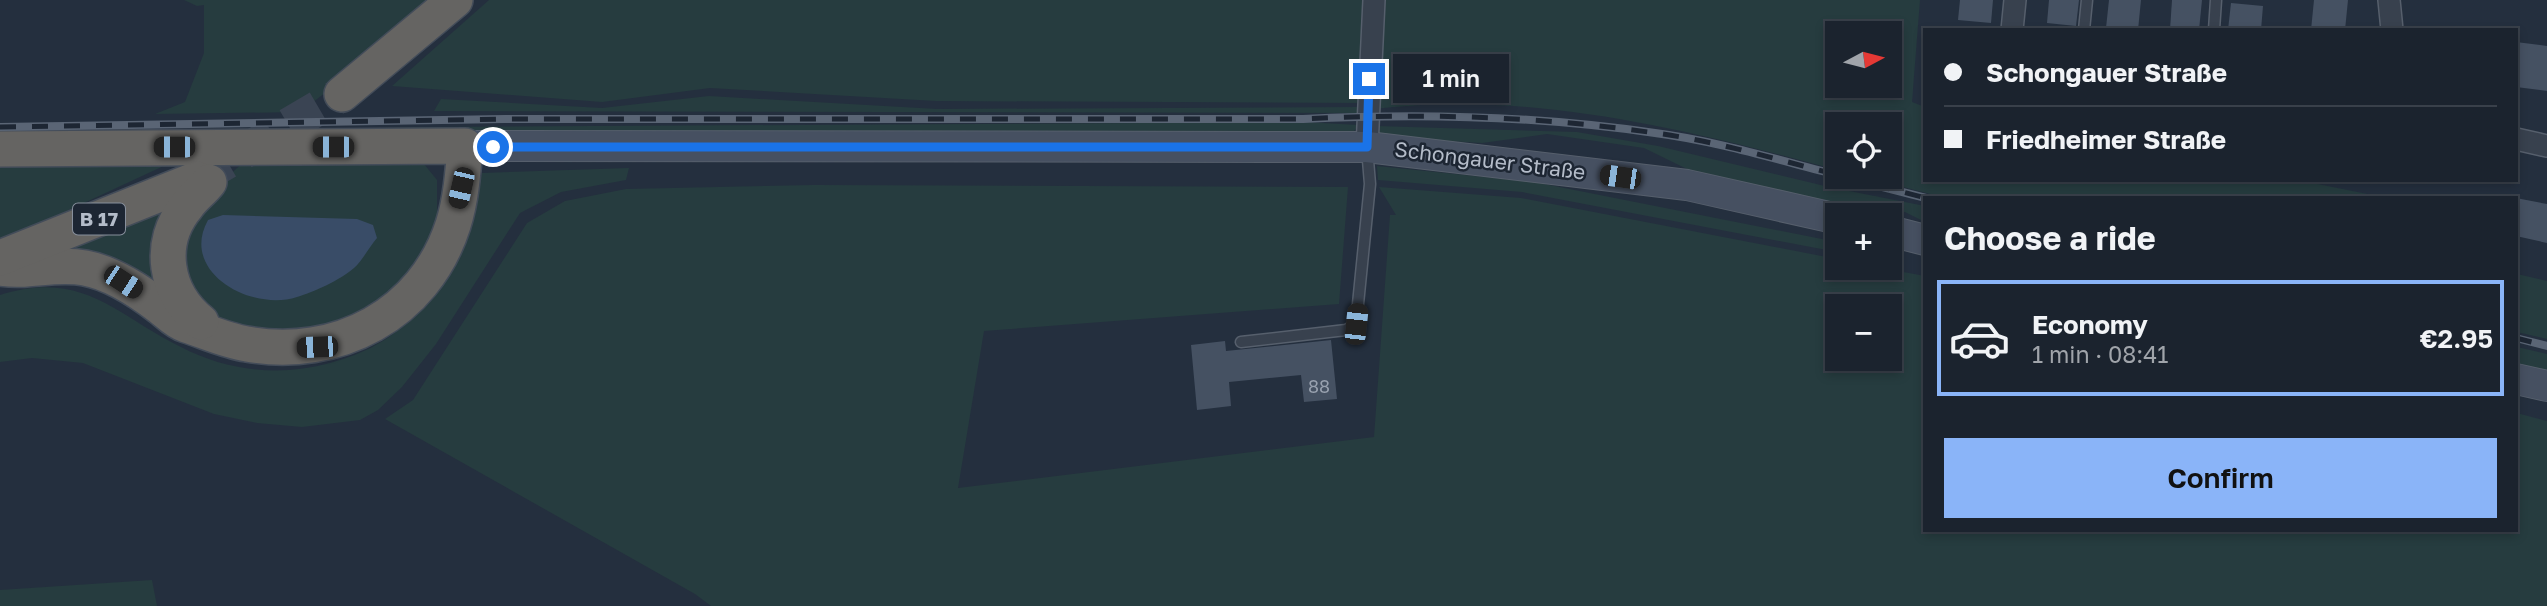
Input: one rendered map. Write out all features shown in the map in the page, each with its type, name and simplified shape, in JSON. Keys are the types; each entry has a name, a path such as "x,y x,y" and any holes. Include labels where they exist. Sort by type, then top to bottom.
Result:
{"highway":[{"path":"342,94 455,0"},
{"path":"0,149 465,146 461,188 453,227 432,268 412,294 383,319 355,335 317,347 280,348 244,344 182,324 123,282 86,268 53,265 17,271 0,268"},
{"name":"B 17","path":"0,258 203,180 172,230 167,255 170,281 185,309 214,333"}],"main road":[{"name":"Schongauer Straße","path":"465,146 1367,147 1687,185 1825,216"},
{"path":"1902,234 1923,239"},
{"path":"2518,379 2547,386"}],"street":[{"path":"1367,147 1374,0"},
{"path":"2012,28 2015,0"},
{"path":"2389,0 2392,28"},
{"path":"2518,139 2547,146"}],"lane":[{"path":"2084,28 2087,0"},
{"path":"2214,28 2216,0"},
{"path":"1241,342 1346,330 1356,324 1370,184 1367,147"}],"green space":[{"path":"184,0 447,0 300,112 155,114 185,102 204,53 204,5 197,6"},
{"path":"489,0 1370,0 1364,103 936,101 710,88 602,102 392,86"},
{"path":"1378,0 1920,0 1912,102 1923,106 1923,182 2308,182 2377,196 1938,196 1902,187 1902,112 1825,112 1825,167 1698,135 1604,117 1510,106 1451,104 1371,109"},
{"path":"709,96 937,109 1359,107 1359,113 434,111 441,99 602,108"},
{"path":"1304,122 1358,125 1353,133 0,135 437,127"},
{"path":"1376,126 1577,132 1658,146 1825,186 1825,189 1839,189 1923,206 1923,221 1902,212 1902,203 1834,203 1687,169 1644,148 1547,134 1482,143 1380,137"},
{"path":"198,150 0,242 0,154"},
{"path":"245,161 424,164 437,180 437,216 426,259 396,295 309,335 224,326 191,293 178,234 187,213"},
{"path":"1377,166 1534,182 1825,240 1825,250 1522,192 1378,180"},
{"path":"629,168 626,180 561,192 520,213 436,344 402,387 378,410 360,420 302,427 257,423 214,414 83,363 32,358 0,362 0,295 29,288 76,291 116,309 181,347 217,362 254,369 292,370 340,360 380,343 405,323 467,218 482,173"},
{"path":"814,185 1348,187 1339,304 984,331 958,488 1374,437 1390,215 1396,215 1379,187 1521,198 1825,257 1825,280 1902,280 1902,272 1923,276 1923,532 2518,532 2518,413 2547,421 2547,606 711,606 695,594 385,419 413,400 527,223 565,201 626,189"},
{"path":"166,196 159,224 160,248 176,299 50,258"},
{"path":"2518,274 2547,281 2547,339 2518,332"},
{"path":"2518,347 2547,354 2547,374 2518,366"},
{"path":"152,580 157,606 0,606 0,590"}],"water":[{"path":"223,215 357,219 373,225 377,238 354,268 327,285 297,297 260,299 224,284 211,271 203,256 202,239 208,220"}],"building":[{"path":"1960,0 1993,0 1991,23 1958,20"},
{"path":"2049,0 2079,0 2076,26 2047,23"},
{"path":"2109,0 2141,0 2138,28 2106,28"},
{"path":"2172,0 2202,0 2199,28 2170,28"},
{"path":"2314,0 2348,0 2345,28 2311,28"},
{"path":"2231,3 2263,6 2261,28 2228,28"},
{"path":"2518,42 2547,46 2547,91 2518,87"},
{"path":"2518,198 2547,204 2547,243 2518,236"},
{"path":"1331,340 1337,399 1304,402 1301,375 1229,382 1231,406 1197,410 1191,345 1225,341 1226,351"}],"tunnel":[{"path":"197,179 342,94"}],"railway":[{"path":"0,127 505,119 1479,117 1611,127 1678,136 1825,172"},
{"path":"1890,189 1923,197"},
{"path":"2518,339 2547,346"}],"route":[{"path":"493,147 1367,147 1369,79"}]}
